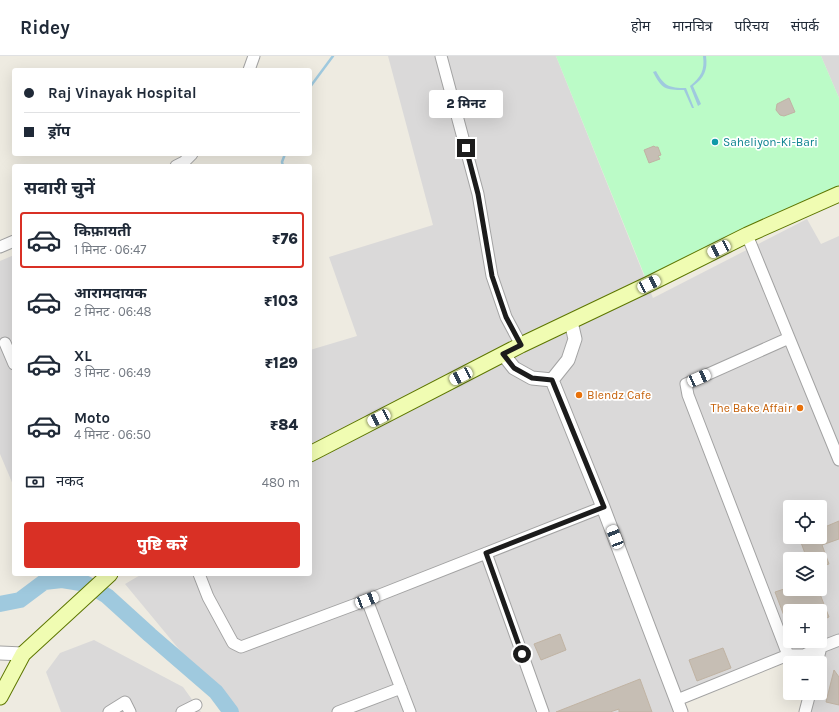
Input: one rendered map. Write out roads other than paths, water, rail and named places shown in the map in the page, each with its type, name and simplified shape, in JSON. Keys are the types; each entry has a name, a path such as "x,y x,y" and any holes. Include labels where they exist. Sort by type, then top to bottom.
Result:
{"main road":[{"path":"312,453 521,345 571,322 747,235 839,194"},
{"path":"0,697 23,654 108,576"}],"street":[{"path":"250,68 254,56"},
{"path":"441,56 478,194 492,276 506,317 521,345"},
{"path":"180,164 190,156"},
{"path":"747,235 839,460"},
{"path":"0,247 12,242"},
{"path":"552,380 568,360 575,339 571,322"},
{"path":"788,655 688,395 686,384 789,338"},
{"path":"6,343 12,359"},
{"path":"503,354 514,368 532,378 552,380"},
{"path":"552,380 604,507 679,706 788,655 804,656 819,648"},
{"path":"200,576 208,596 233,643 241,647 367,600 604,507"},
{"path":"486,553 543,712"},
{"path":"367,600 410,712"},
{"path":"827,645 839,640"},
{"path":"0,653 23,654"},
{"path":"338,712 401,688"},
{"path":"805,712 808,700"},
{"path":"109,712 125,702 130,712"},
{"path":"182,712 196,705"}],"water":[{"path":"703,56 706,56 706,70 700,80 693,86 701,104 698,106 690,86 697,79 703,69"},
{"path":"656,71 662,80 671,87 686,88 694,108 692,108 684,90 672,90 662,85 653,72"}],"waterway":[{"path":"312,84 333,56"},
{"path":"282,164 284,156"},
{"path":"87,576 87,584"},
{"path":"0,604 20,600 44,582 62,580 87,584 107,596 216,692 231,712"}],"place":[{"name":"Saheliyon-Ki-Bari","path":"715,142"},
{"name":"Blendz Cafe","path":"579,395"},
{"name":"The Bake Affair","path":"800,408"}]}
